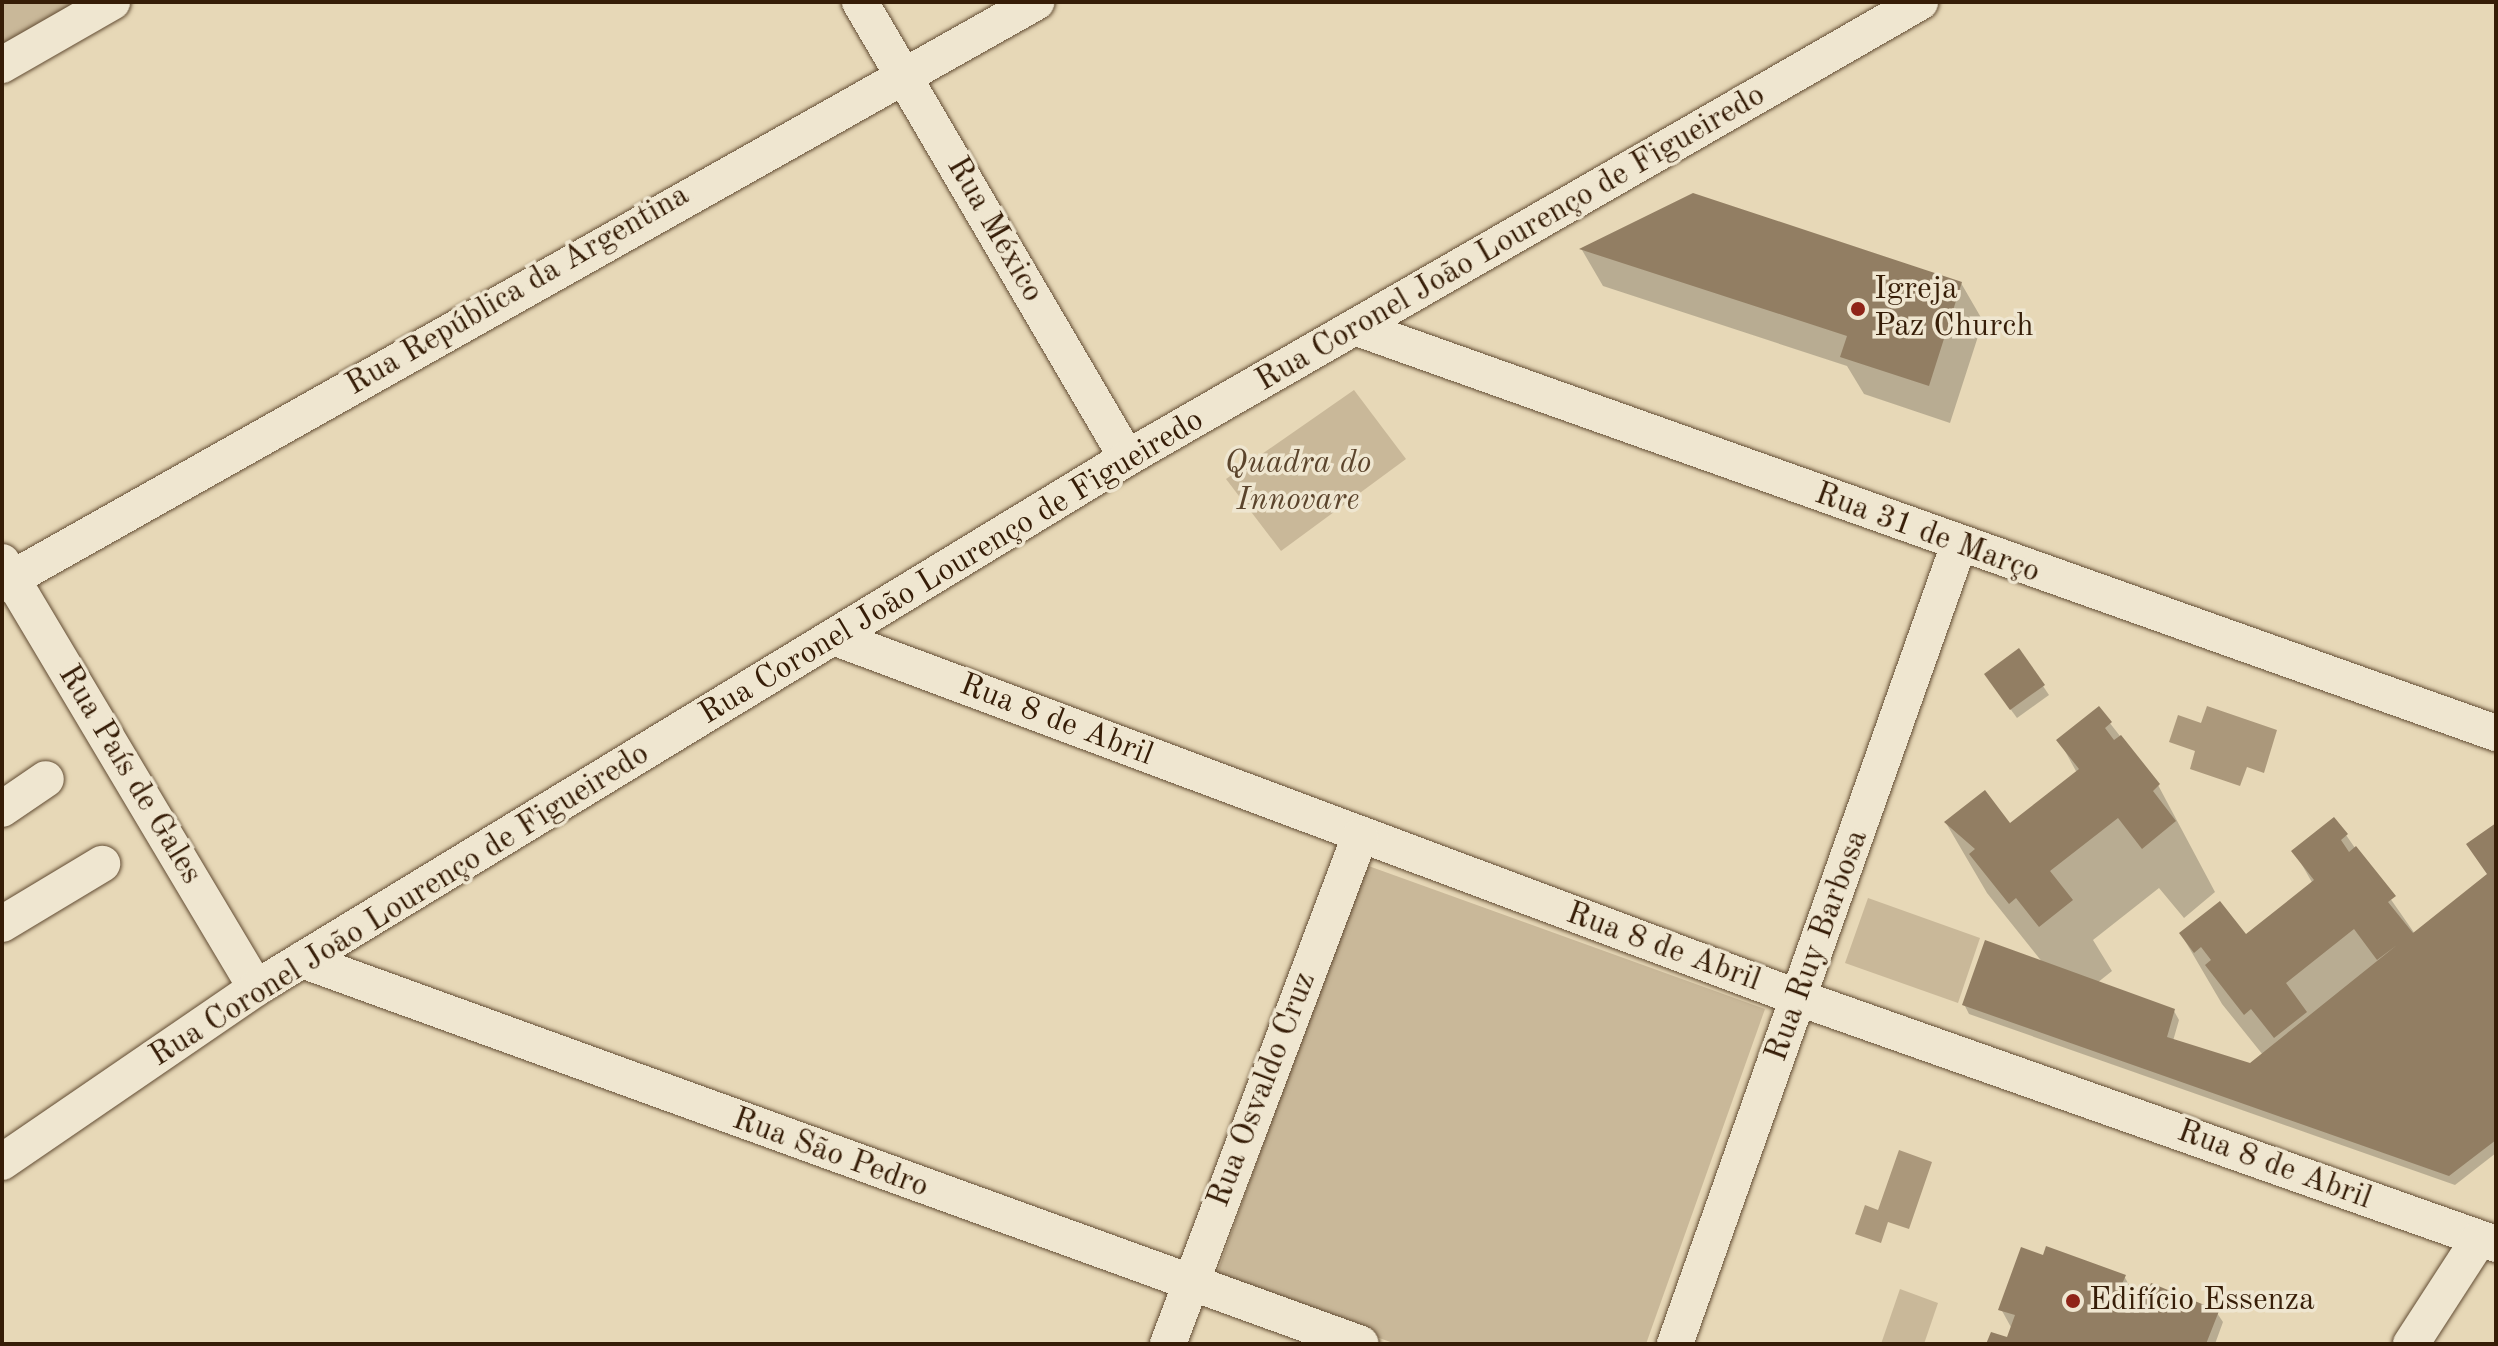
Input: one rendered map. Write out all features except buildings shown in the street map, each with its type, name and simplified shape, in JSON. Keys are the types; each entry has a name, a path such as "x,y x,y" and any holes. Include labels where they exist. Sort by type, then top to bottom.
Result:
{"street":[{"path":"2,65 112,2"},
{"name":"Rua México","path":"860,2 1127,458"},
{"name":"Rua República da Argentina","path":"5,575 902,73 1036,2"},
{"name":"Rua Coronel João Lourenço de Figueiredo","path":"2,1162 256,988 836,638 1127,458 1360,329 1920,2"},
{"name":"Rua 31 de Março","path":"1360,329 1958,547 2496,733"},
{"name":"Rua Ruy Barbosa","path":"1675,1344 1958,547"},
{"name":"Rua País de Gales","path":"5,575 256,988"},
{"name":"Rua 8 de Abril","path":"836,638 1799,998 2488,1242"},
{"path":"2,809 46,779"},
{"name":"Rua Osvaldo Cruz","path":"1168,1344 1360,836"},
{"path":"2,924 102,864"},
{"name":"Rua São Pedro","path":"302,960 1189,1285 1361,1344"},
{"path":"2411,1344 2488,1242"}],"green space":[{"path":"2,2 98,2 2,57"},
{"name":"Quadra do Innovare","path":"1354,390 1406,459 1281,551 1226,479"},
{"path":"1363,864 1765,1009 1646,1344 1396,1344 1215,1279"},
{"path":"1868,898 1980,938 1958,1003 1845,963"},
{"path":"1900,1289 1938,1303 1924,1344 1881,1344"}],"shaded area":[{"path":"2207,706 2277,730 2264,773 2247,767 2240,786 2190,769 2195,751 2169,742 2178,715 2201,723"},
{"path":"1899,1150 1932,1162 1909,1229 1888,1222 1881,1243 1855,1234 1865,1205 1878,1210"}],"place":[{"name":"Igreja Paz Church","path":"1858,309"},
{"name":"Edifício Essenza","path":"2073,1301"}]}
